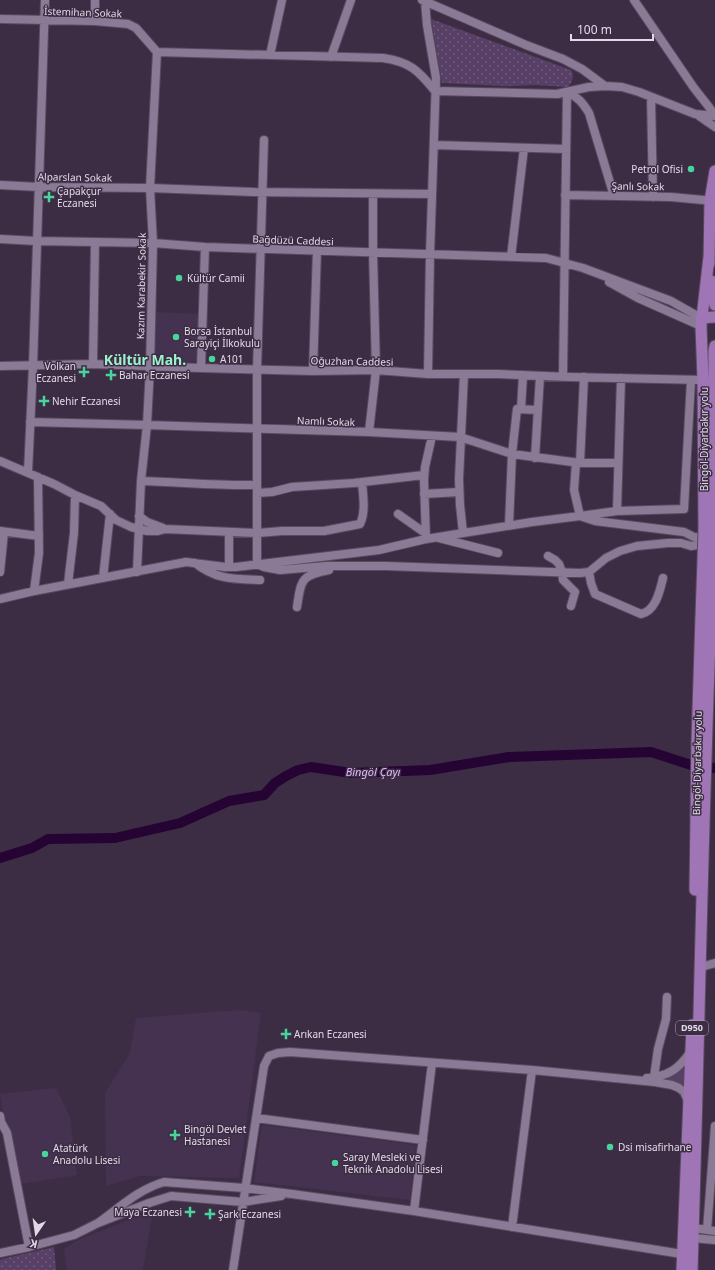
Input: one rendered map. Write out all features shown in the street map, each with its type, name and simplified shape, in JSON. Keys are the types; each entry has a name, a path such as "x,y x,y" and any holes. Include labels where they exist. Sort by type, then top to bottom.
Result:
{"main road":[{"name":"Bingöl-Diyarbakır yolu","path":"711,380 701,327 709,257 715,171"},
{"name":"Bingöl-Diyarbakır yolu","path":"709,257 712,294 715,305"},
{"path":"715,317 701,327 715,338"},
{"name":"Bingöl-Diyarbakır yolu","path":"682,1270 701,786 706,616 712,536 711,380 715,346"},
{"name":"Bingöl-Diyarbakır yolu","path":"692,1270 701,966 701,786"}],"street":[{"path":"28,472 45,0"},
{"path":"95,0 95,21"},
{"path":"270,55 282,0"},
{"path":"331,57 351,0"},
{"path":"634,0 715,116"},
{"path":"424,1 526,46 562,59 582,69 605,86"},
{"path":"424,1 436,78 430,254 428,374"},
{"name":"İstemihan Sokak","path":"0,19 95,21 128,24 136,28 156,50"},
{"path":"156,50 383,58 398,60 408,64 435,90 544,94 568,92 589,87 622,87 695,114 715,127"},
{"name":"Kazım Karabekir Sokak","path":"137,572 141,481 147,424 150,367 153,243 150,188 156,50"},
{"path":"568,92 576,96 583,103 589,113 614,196"},
{"path":"563,376 568,92"},
{"path":"651,97 653,197"},
{"path":"567,110 571,103 577,101 583,103"},
{"path":"695,114 715,116"},
{"path":"258,564 257,370 264,140"},
{"path":"434,145 566,149"},
{"path":"511,257 524,148"},
{"name":"Alparslan Sokak","path":"0,185 263,192 432,194"},
{"path":"369,432 376,370 373,194"},
{"name":"Şanlı Sokak","path":"565,196 671,197 713,201"},
{"name":"Bağdüzü Caddesi","path":"0,239 153,243 205,247 546,258 583,268 670,301 701,327"},
{"path":"93,364 95,242"},
{"path":"201,368 205,247"},
{"path":"313,371 317,250"},
{"name":"Oğuzhan Caddesi","path":"0,366 93,364 257,370 376,370 428,374 711,380"},
{"path":"463,533 459,492 460,437 464,374"},
{"path":"521,409 522,375"},
{"path":"535,458 540,376"},
{"path":"580,516 574,490 578,463 584,377"},
{"path":"617,511 621,378"},
{"path":"436,537 509,525 617,511 684,509 690,380"},
{"path":"509,525 512,454 517,409 537,410"},
{"name":"Namlı Sokak","path":"30,422 147,424 369,432 460,437 512,454 535,458 578,463 618,463"},
{"path":"426,536 424,474 432,436"},
{"path":"0,461 28,472 101,506 122,524 139,529 158,531 165,529"},
{"path":"141,481 233,486 272,492 292,487 362,482 424,474"},
{"path":"34,590 39,553 38,477"},
{"path":"139,516 151,524 165,529 258,533 282,531 324,531 360,524 362,520 363,507 362,482"},
{"path":"424,494 459,492"},
{"path":"68,584 74,533 75,495"},
{"path":"103,578 110,514"},
{"path":"398,514 426,536"},
{"path":"580,516 595,521 684,532 694,537 712,536"},
{"path":"0,572 2,531 39,536"},
{"path":"229,532 229,567"},
{"path":"0,599 34,590 186,562 229,567 258,564 379,550 426,536 436,537 498,553"},
{"path":"258,564 264,567 280,570 327,566 386,566 444,569 589,572 606,558 620,551 637,546 681,543 691,546 712,536"},
{"path":"548,556 555,560 562,572 563,580 575,592 571,606"},
{"path":"194,562 206,572 218,576 260,580"},
{"path":"297,607 302,581 309,576 322,572 350,567"},
{"path":"589,572 595,594 641,614 649,610 655,601 663,578"},
{"path":"701,966 715,963"},
{"path":"654,1077 658,1049 666,1019 667,997"},
{"path":"617,1078 654,1077 672,1072 682,1063 691,1050"},
{"path":"233,1270 244,1188 266,1060 269,1056 278,1052 532,1070 617,1078 672,1085 684,1092 689,1102"},
{"path":"414,1211 432,1063"},
{"path":"512,1227 532,1070"},
{"path":"0,1116 1,1122 7,1133 29,1247"},
{"path":"256,1118 423,1140"},
{"path":"694,1233 711,1230 715,1126"},
{"path":"98,1224 143,1190 152,1185 164,1182 244,1188 292,1194 414,1211 682,1254"},
{"path":"0,1253 74,1236 98,1224 149,1203 171,1196 242,1202 292,1194"},
{"path":"694,1233 715,1240"}],"shaded area":[{"path":"431,19 571,70 573,74 572,81 568,87 442,83"},
{"name":"Borsa İstanbul Sarayiçi İlkokulu","path":"153,312 201,314 199,362 151,360"},
{"name":"Bingöl Devlet Hastanesi","path":"240,1010 261,1013 239,1178 140,1176 106,1186 105,1093 130,1053 136,1018"},
{"path":"687,1066 686,1090 653,1080 672,1075"},
{"name":"Atatürk Anadolu Lisesi","path":"56,1088 70,1117 77,1175 21,1184 11,1132 4,1122 0,1094"},
{"name":"Saray Mesleki ve Teknik Anadolu Lisesi","path":"262,1125 416,1145 410,1200 254,1182"},
{"path":"153,1210 143,1270 67,1270 64,1249 76,1241"},
{"path":"54,1247 56,1270 0,1270 0,1260 2,1259"}],"waterway":[{"name":"Bingöl Çayı","path":"0,858 32,848 48,839 115,838 180,823 229,801 264,795 275,783 286,776 298,770 311,767 351,773 430,770 509,757 651,752 691,765 715,768"}],"place":[{"name":"Petrol Ofisi","path":"691,169"},
{"name":"Çapakçur Eczanesi","path":"49,197"},
{"name":"Kültür Camii","path":"179,278"},
{"name":"Borsa İstanbul Sarayiçi İlkokulu","path":"176,337"},
{"name":"A101","path":"212,359"},
{"name":"Volkan Eczanesi","path":"84,372"},
{"name":"Bahar Eczanesi","path":"111,375"},
{"name":"Nehir Eczanesi","path":"44,401"},
{"name":"Arıkan Eczanesi","path":"286,1034"},
{"name":"Bingöl Devlet Hastanesi","path":"175,1135"},
{"name":"Dsi misafirhane","path":"610,1147"},
{"name":"Atatürk Anadolu Lisesi","path":"45,1154"},
{"name":"Saray Mesleki ve Teknik Anadolu Lisesi","path":"335,1163"},
{"name":"Maya Eczanesi","path":"190,1212"},
{"name":"Şark Eczanesi","path":"210,1214"}],"district":[{"name":"Kültür Mah.","path":"145,360"}]}
